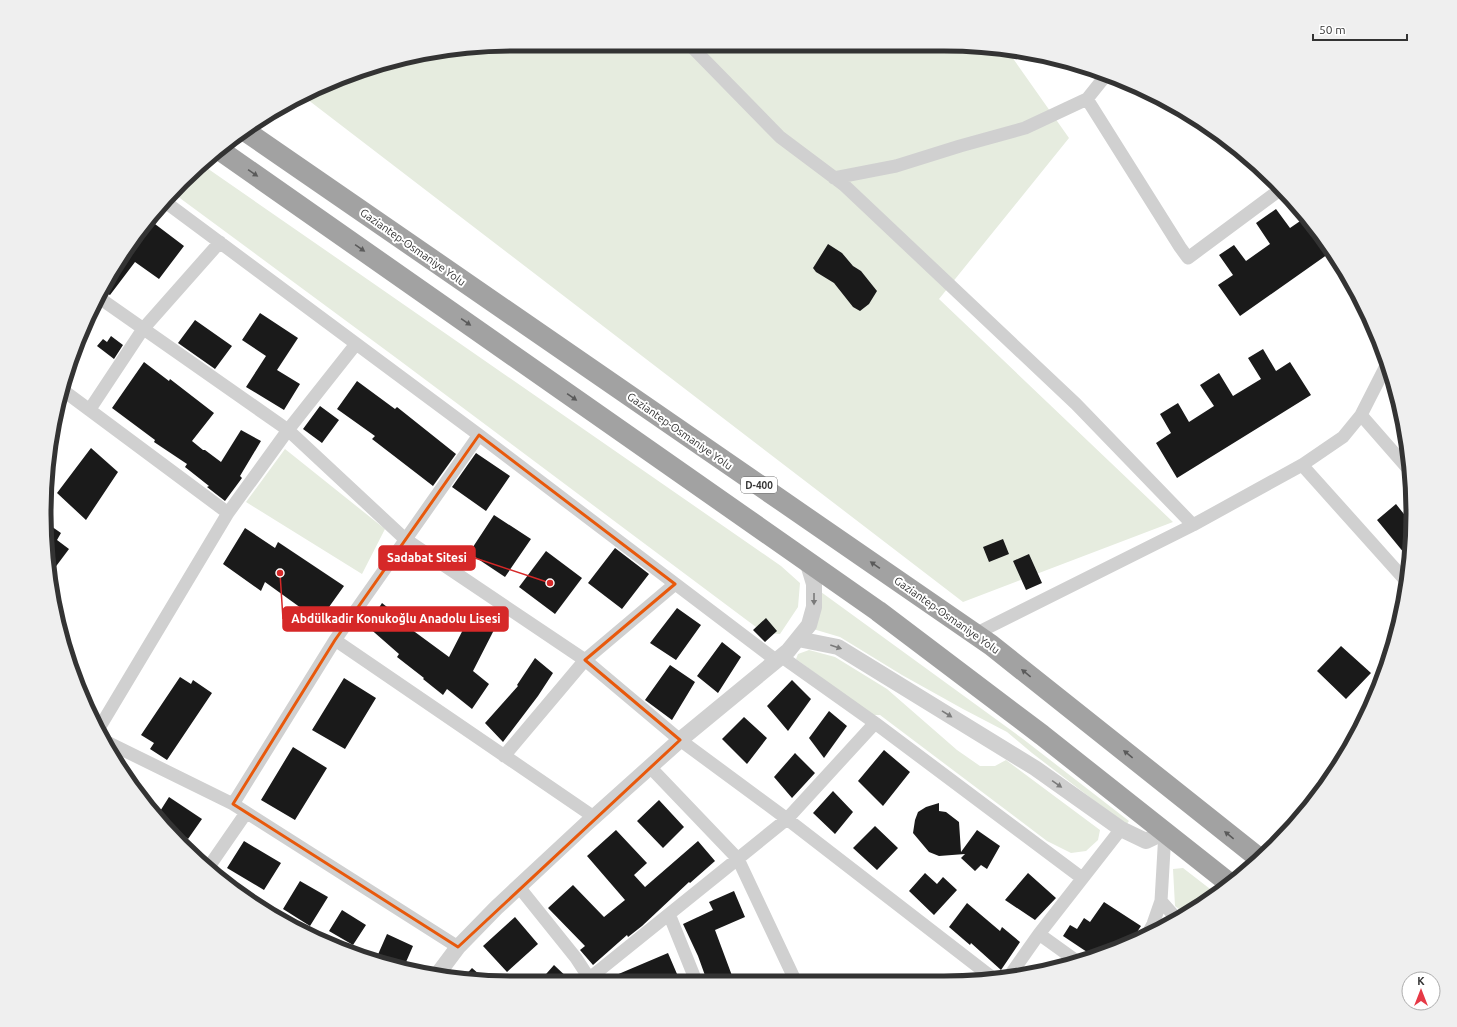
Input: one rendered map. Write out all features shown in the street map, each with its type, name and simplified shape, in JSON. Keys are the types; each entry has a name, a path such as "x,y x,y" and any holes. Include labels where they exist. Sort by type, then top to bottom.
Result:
{"highway":[{"name":"Gaziantep-Osmaniye Yolu","path":"250,134 991,645 1254,855"},
{"path":"224,153 878,611 1036,730 1225,880"}],"street":[{"path":"696,51 780,137 850,190 1076,404 1193,526"},
{"path":"834,178 896,166 1025,128 1087,99 1102,80"},
{"path":"1087,99 1188,258 1277,192"},
{"path":"170,205 479,435 675,584 779,659 874,722 1082,878"},
{"path":"90,409 143,329 220,242"},
{"path":"103,301 288,430 405,539 585,660 680,740 787,819 987,974"},
{"path":"102,724 228,513 288,430 356,344"},
{"path":"975,634 1193,526 1302,465 1343,437 1361,415 1383,372"},
{"path":"67,393 228,513"},
{"path":"1361,415 1403,463"},
{"path":"233,804 335,640 479,435"},
{"path":"1302,465 1402,576"},
{"path":"441,970 458,947 519,887 594,817 680,740 788,652 809,625 814,607 814,584 807,561"},
{"path":"504,756 585,660 675,584"},
{"path":"798,639 838,647 1034,768 1121,829 1146,841 1165,832 1161,901 1152,926"},
{"path":"335,640 594,817"},
{"path":"594,976 787,819 874,722"},
{"path":"113,744 233,804 458,947"},
{"path":"650,767 738,859 793,976"},
{"path":"211,863 246,813"},
{"path":"1013,970 1039,934 1121,829"},
{"path":"519,887 576,958 587,976"},
{"path":"1161,901 1173,915"},
{"path":"669,914 694,976"},
{"path":"1039,934 1072,957"}],"highlighted area":[{"path":"479,435 675,584 585,660 680,740 458,947 233,804 335,640"}],"shaded area":[{"path":"944,51 974,52 1011,56 1069,138 939,299 1173,522 963,602 308,100 337,86 394,67 423,60 483,52"},
{"path":"207,168 781,566 800,583 798,607 780,634 764,633 177,196 186,186"},
{"path":"285,449 385,529 362,574 246,502"},
{"path":"821,592 1023,739 1129,821 1126,825 1007,732 902,675 840,637 813,629"},
{"path":"809,650 835,657 887,689 957,750 980,766 995,766 1006,760 1100,830 1098,840 1086,851 1071,853 1047,841 880,715 872,715 796,659 798,654"},
{"path":"1183,868 1211,890 1181,910 1175,906 1173,869"}],"building":[{"path":"1276,209 1290,228 1301,221 1327,255 1240,316 1218,285 1233,275 1219,255 1234,245 1246,261 1270,244 1256,223"},
{"path":"154,223 184,246 159,279 135,262 110,295 107,293 113,282 129,257"},
{"path":"828,244 842,253 853,266 861,271 877,291 869,304 860,311 853,307 834,283 816,272 813,268"},
{"path":"260,313 298,338 277,370 300,384 284,410 246,387 266,356 242,340"},
{"path":"195,320 232,346 215,369 178,343"},
{"path":"111,336 123,345 114,359 97,346 103,339 107,342"},
{"path":"1263,349 1276,371 1290,362 1311,395 1177,478 1156,443 1171,433 1160,414 1178,403 1189,422 1214,406 1200,385 1219,373 1233,396 1261,379 1248,358"},
{"path":"144,362 169,381 170,379 214,413 192,441 203,450 221,462 241,430 261,441 240,476 242,478 225,501 185,467 187,464 154,442 155,440 112,408"},
{"path":"357,381 395,409 397,407 456,454 433,486 372,439 375,436 337,409"},
{"path":"320,406 339,420 322,443 303,429"},
{"path":"91,448 118,472 86,520 57,493"},
{"path":"476,453 510,476 486,511 452,487"},
{"path":"1396,504 1406,517 1404,553 1377,520"},
{"path":"494,515 531,539 505,577 469,553"},
{"path":"51,526 61,533 57,540 69,549 54,568"},
{"path":"245,528 275,548 278,542 344,586 319,621 265,582 261,591 223,564"},
{"path":"1003,539 1009,554 989,562 983,547"},
{"path":"615,548 649,574 622,609 588,583"},
{"path":"546,551 582,578 555,614 519,587"},
{"path":"1029,554 1042,583 1026,590 1013,561"},
{"path":"382,603 402,619 400,621 449,657 469,618 494,630 473,671 489,684 472,709 447,689 443,695 397,657 399,654 367,626"},
{"path":"677,608 701,625 676,660 650,643"},
{"path":"766,618 777,631 765,642 753,630"},
{"path":"722,642 741,657 718,693 697,676"},
{"path":"1341,646 1371,673 1346,699 1317,671"},
{"path":"535,658 553,673 538,696 503,742 485,723 518,686 517,685"},
{"path":"670,665 695,682 672,720 645,700"},
{"path":"180,677 191,684 193,680 212,693 167,760 150,749 154,743 141,735"},
{"path":"344,678 376,698 345,749 312,730"},
{"path":"792,680 811,699 788,731 767,706"},
{"path":"829,711 847,726 824,758 809,738"},
{"path":"744,717 767,738 747,764 722,739"},
{"path":"293,747 327,768 295,820 261,800"},
{"path":"884,750 910,772 883,806 858,781"},
{"path":"795,753 815,773 792,798 774,777"},
{"path":"833,791 853,812 835,834 813,813"},
{"path":"169,797 202,819 188,839 177,831 160,811"},
{"path":"659,800 684,827 663,848 637,821"},
{"path":"939,803 939,811 946,812 959,822 961,852 977,830 1000,846 987,869 981,865 975,871 961,858 965,854 939,856 929,852 913,833 918,812 926,807"},
{"path":"875,826 898,848 877,870 853,848"},
{"path":"616,830 647,863 634,875 645,887 698,841 715,861 690,883 689,882 642,926 628,937 627,935 593,965 580,950 585,946 548,908 573,885 604,917 625,900 587,856"},
{"path":"244,841 281,863 264,890 227,868"},
{"path":"925,873 937,884 943,877 957,890 934,915 909,891"},
{"path":"1028,873 1056,898 1035,920 1005,900"},
{"path":"300,881 328,897 310,926 283,909"},
{"path":"734,891 745,917 715,930 732,976 705,976 698,956 683,924 713,910 709,902"},
{"path":"1104,902 1141,926 1136,934 1088,952 1063,936 1070,925 1077,929 1084,918 1090,922"},
{"path":"967,903 1000,931 1002,927 1020,942 1001,970 971,943 970,945 949,927"},
{"path":"342,910 366,925 353,945 329,931"},
{"path":"515,917 538,944 507,972 483,946"},
{"path":"387,934 413,946 406,963 378,955"},
{"path":"668,953 678,976 614,976"},
{"path":"554,965 566,976 544,976"},
{"path":"472,968 480,975 467,973"}],"place":[{"name":"Abdülkadir Konukoğlu Anadolu Lisesi","path":"280,573"},
{"name":"Sadabat Sitesi","path":"550,583"}]}
